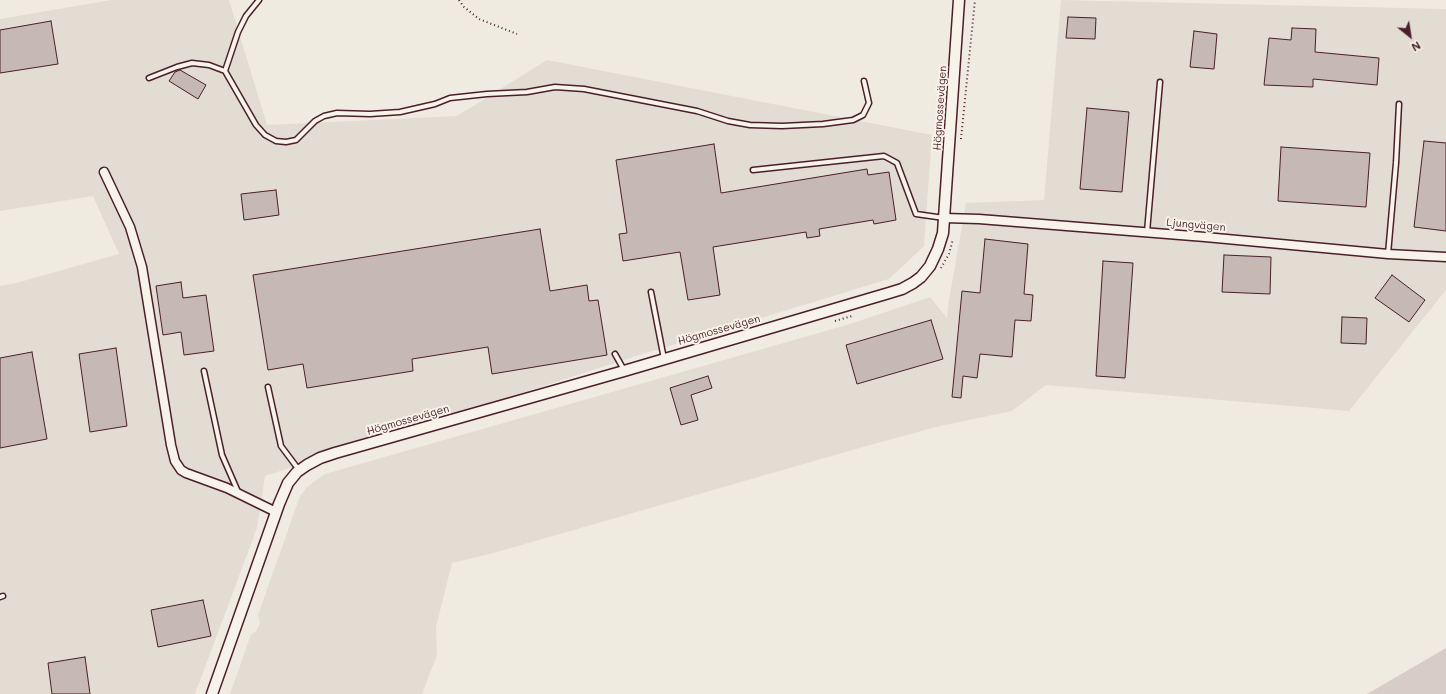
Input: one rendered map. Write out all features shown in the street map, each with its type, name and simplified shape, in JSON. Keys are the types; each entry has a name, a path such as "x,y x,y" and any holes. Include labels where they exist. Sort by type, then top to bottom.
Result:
{"street":[{"name":"Högmossevägen","path":"212,694 276,512 288,483 299,470 320,458 335,453 624,371 902,289 921,277 930,266 938,249 943,233 959,1"},
{"path":"104,172 130,227 142,267 171,445 175,461 181,470 186,473 227,488 276,512"},
{"name":"Ljungvägen","path":"944,218 979,219 1147,232 1388,254 1446,257"}],"lane":[{"path":"225,71 238,32 246,16 259,0"},
{"path":"149,78 192,63 208,65 225,71 256,125 265,135 276,141 286,142 296,140 315,121 324,116 337,113 370,114 400,112 435,104 450,98 527,92 555,87 584,89 697,111 728,121 750,125 782,126 846,121 853,120 863,115 869,103 864,80"},
{"path":"1147,232 1160,82"},
{"path":"1388,254 1396,163 1399,104"},
{"path":"753,170 884,156 897,163 916,214 944,218"},
{"path":"651,292 664,359"},
{"path":"615,354 624,371"},
{"path":"204,371 222,455 240,494"},
{"path":"268,387 282,446 299,470"}],"path":[{"path":"459,0 464,7 479,18 517,34"}],"shaded area":[{"path":"111,0 229,0 267,125 457,116 547,60 932,135 924,246 889,279 630,358 265,476 257,528 195,694 0,694 0,286 16,283 119,254 93,196 0,211 0,19"},
{"path":"1061,0 1446,9 1446,290 1349,411 1046,385 1012,411 940,426 490,554 452,563 436,627 437,655 422,694 230,694 251,634 256,632 260,623 258,615 300,496 307,487 325,474 850,324 930,297 947,318 966,203 1044,200"},
{"path":"1446,648 1446,694 1367,694"}],"building":[{"path":"1068,17 1096,18 1095,39 1066,38"},
{"path":"51,21 58,64 0,73 0,30"},
{"path":"1292,28 1316,29 1315,52 1379,58 1377,85 1313,79 1313,87 1264,85 1269,38 1291,40"},
{"path":"1194,31 1217,34 1214,69 1190,67"},
{"path":"180,70 206,85 198,99 169,81 175,72"},
{"path":"1087,108 1129,112 1122,192 1080,189"},
{"path":"1424,141 1446,143 1446,231 1414,227"},
{"path":"714,144 721,193 867,169 868,175 889,172 896,220 874,224 873,220 819,229 820,236 807,238 806,232 713,247 720,295 688,300 680,252 623,261 619,234 627,233 616,160"},
{"path":"1281,147 1370,153 1366,207 1278,201"},
{"path":"276,190 279,215 244,220 241,194"},
{"path":"540,229 550,291 587,285 589,301 598,300 607,355 492,374 488,347 412,359 413,371 307,388 303,364 268,370 253,275"},
{"path":"985,239 1028,244 1024,294 1033,295 1031,321 1015,320 1012,357 980,354 977,378 963,376 961,398 952,397 962,291 980,293"},
{"path":"1224,255 1271,257 1270,294 1222,292"},
{"path":"1103,261 1133,263 1125,378 1096,376"},
{"path":"1392,275 1425,300 1409,322 1375,298"},
{"path":"181,282 183,298 206,295 214,351 184,355 181,332 163,335 156,286"},
{"path":"1342,317 1367,318 1366,344 1341,343"},
{"path":"931,320 943,359 857,384 846,345"},
{"path":"116,348 127,426 90,432 79,354"},
{"path":"32,352 47,439 0,448 0,358"},
{"path":"708,376 712,388 691,395 698,420 681,425 670,388"},
{"path":"203,600 211,636 158,647 151,610"},
{"path":"85,657 90,694 52,694 48,663"}]}
